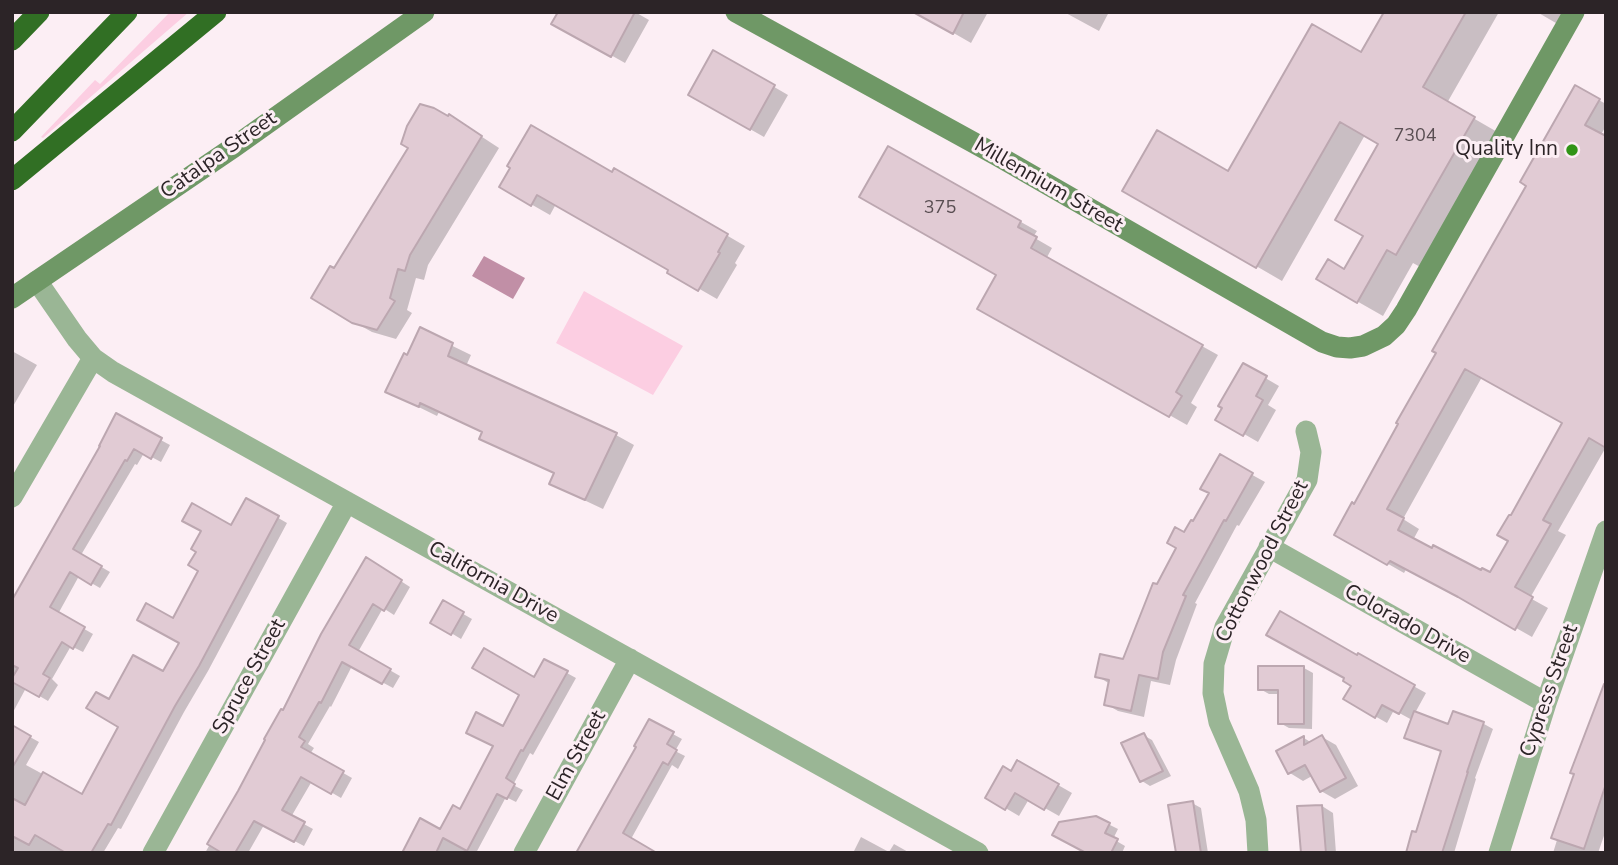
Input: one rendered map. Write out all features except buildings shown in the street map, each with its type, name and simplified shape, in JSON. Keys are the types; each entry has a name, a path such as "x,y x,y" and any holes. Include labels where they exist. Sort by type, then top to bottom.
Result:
{"highway":[{"path":"12,40 39,12"},
{"path":"12,131 127,12"},
{"path":"12,180 216,12"}],"street":[{"name":"Catalpa Street","path":"12,298 234,147 424,12"},
{"name":"Millennium Street","path":"736,12 998,156 1322,342 1350,348 1363,346 1396,325 1574,12"},
{"name":"California Drive","path":"37,281 77,339 93,358 113,372 977,853"},
{"path":"12,497 93,358"},
{"name":"Cottonwood Street","path":"1258,853 1256,820 1249,791 1219,722 1213,693 1214,664 1225,627 1307,480 1311,452 1306,431"},
{"name":"Spruce Street","path":"153,853 347,502"},
{"name":"Cypress Street","path":"1499,853 1546,703 1606,531"},
{"name":"Colorado Drive","path":"1269,547 1546,703"},
{"name":"Elm Street","path":"524,853 630,659"}],"shaded area":[{"path":"170,12 189,12 41,137 95,80 100,84"},
{"path":"484,256 525,278 513,299 472,276"},
{"path":"584,291 683,346 653,395 556,343"}],"place":[{"name":"Quality Inn","path":"1572,150"}]}
